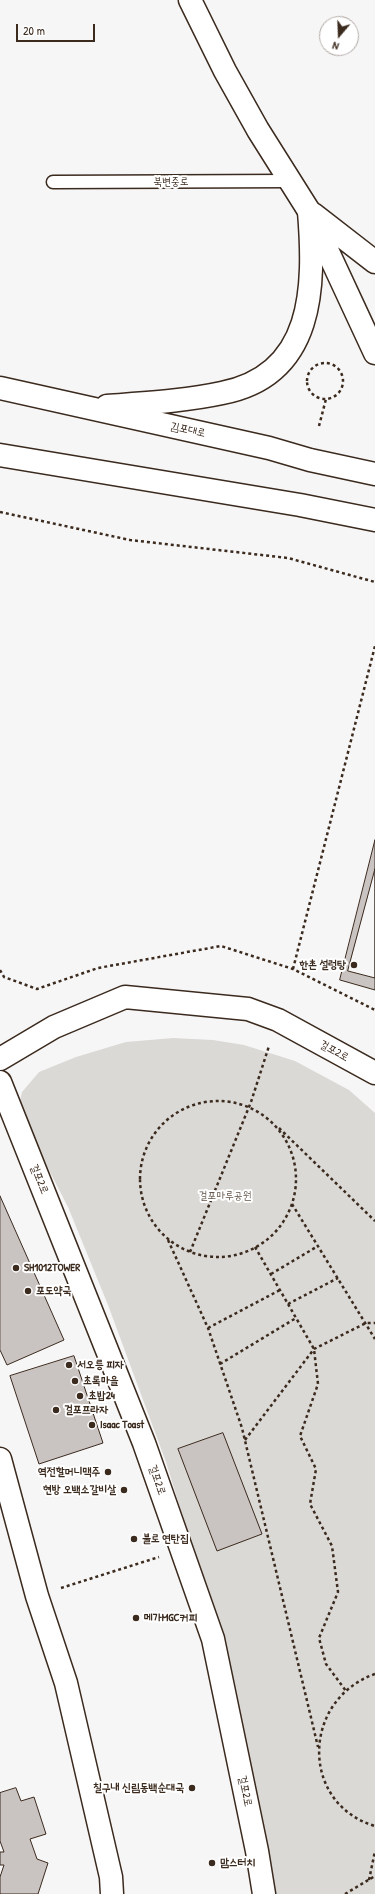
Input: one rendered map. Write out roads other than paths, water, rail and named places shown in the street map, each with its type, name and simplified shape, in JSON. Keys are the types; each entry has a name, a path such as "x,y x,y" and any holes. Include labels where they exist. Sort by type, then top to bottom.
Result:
{"street":[{"path":"190,0 225,71 309,212 375,354"},
{"path":"309,212 375,262"},
{"path":"84,408 223,393 254,382 273,370 286,356 297,339 305,317 311,291 312,256 309,212"},
{"name":"김포대로","path":"0,388 84,408 269,448 310,460 375,474"},
{"path":"0,455 300,505 375,520"},
{"name":"걸포2로","path":"0,1060 54,1027 125,997 248,1009 278,1020 375,1073"},
{"name":"걸포2로","path":"0,1082 144,1443 213,1638 257,1851 264,1894"},
{"path":"0,1459 37,1596 66,1683 111,1877 112,1894"}],"lane":[{"name":"북변중로","path":"53,182 290,181"}],"place":[{"name":"한촌 설렁탕","path":"354,965"},
{"name":"SH1012TOWER","path":"16,1268"},
{"name":"포도약국","path":"28,1291"},
{"name":"서오릉 피자","path":"69,1365"},
{"name":"초록마을","path":"75,1381"},
{"name":"초밥24","path":"80,1396"},
{"name":"걸포프라자","path":"56,1410"},
{"name":"Isaac Toast","path":"92,1425"},
{"name":"역전할머니맥주","path":"108,1472"},
{"name":"현방 오백소갈비살","path":"124,1490"},
{"name":"불로 연탄집","path":"134,1539"},
{"name":"메가MGC커피","path":"136,1618"},
{"name":"칠구내 신림동백순대국","path":"192,1788"},
{"name":"맘스터치","path":"212,1863"}],"park label":[{"name":"걸포마루공원","path":"225,1196"}]}
